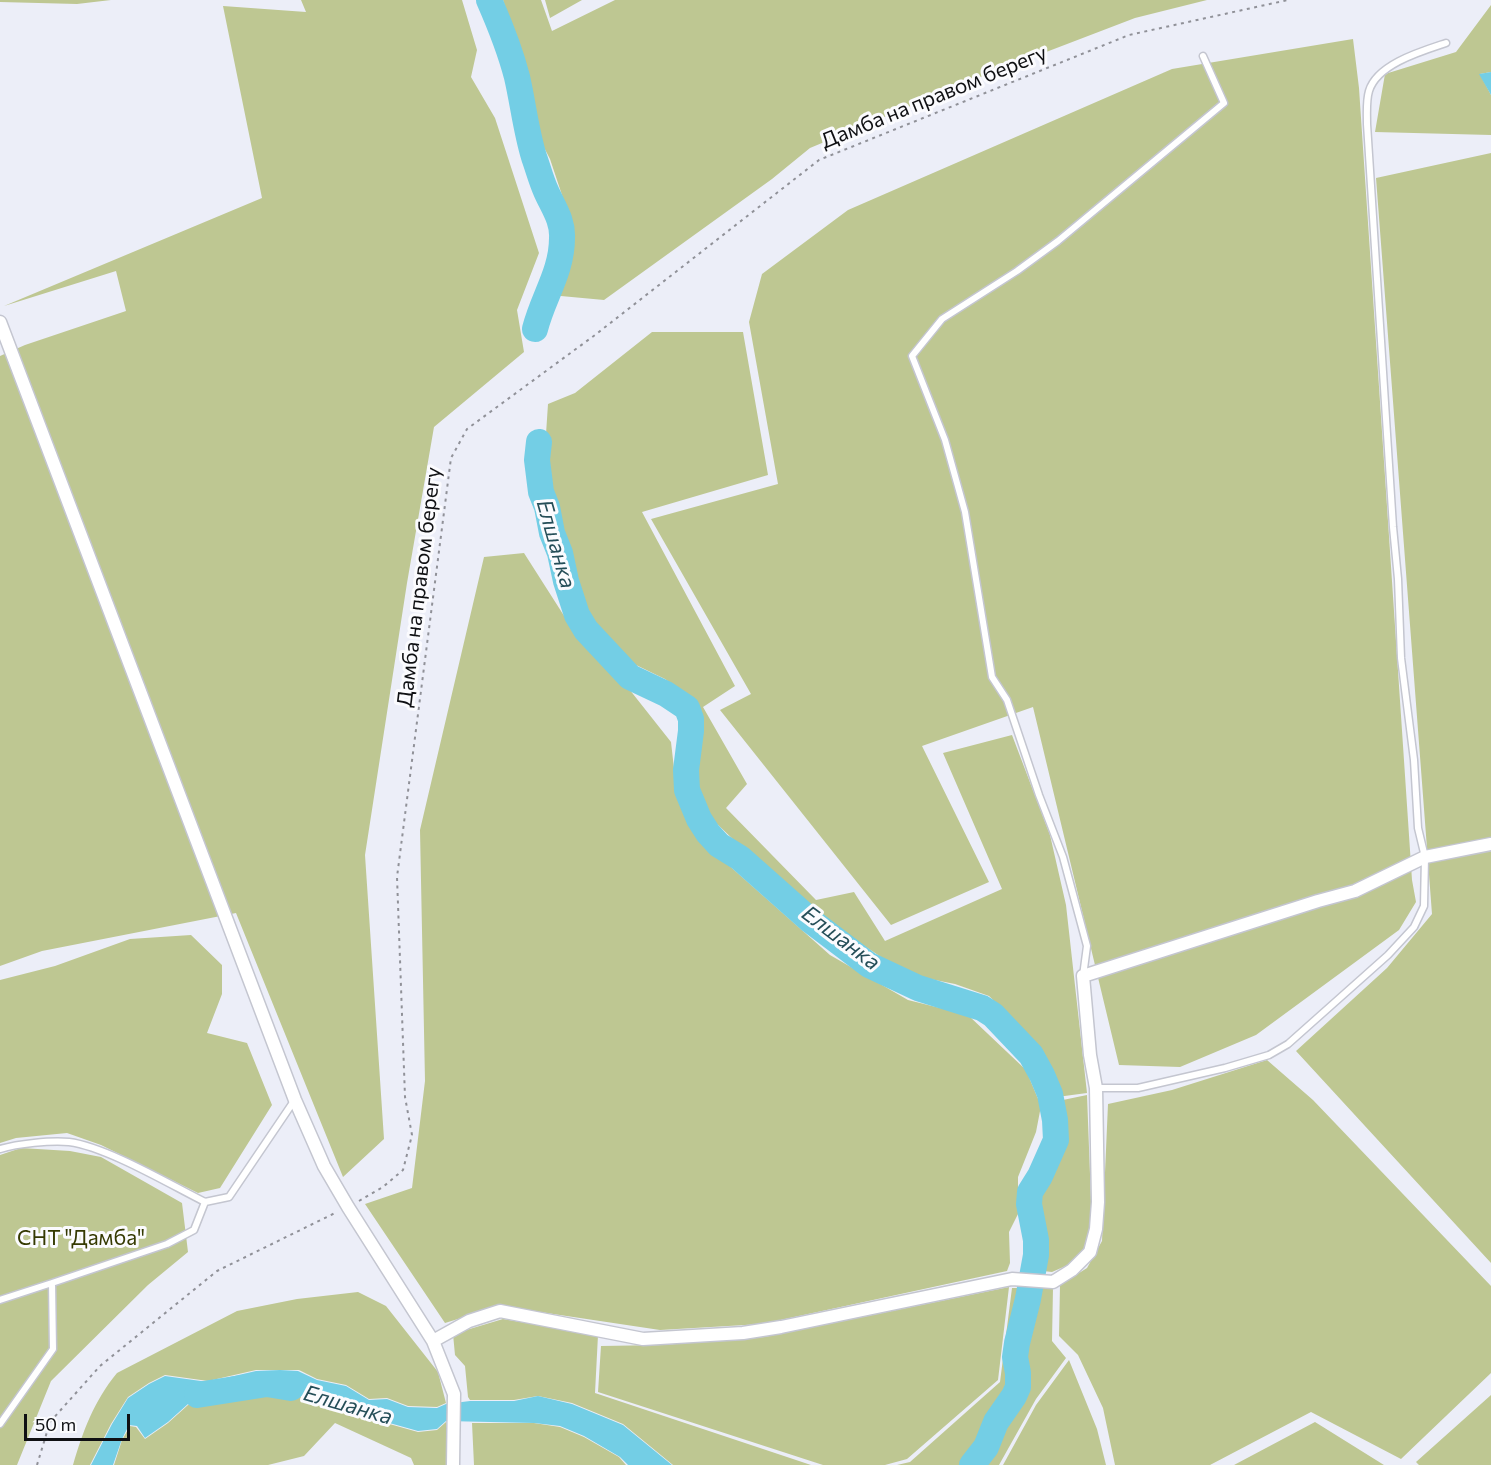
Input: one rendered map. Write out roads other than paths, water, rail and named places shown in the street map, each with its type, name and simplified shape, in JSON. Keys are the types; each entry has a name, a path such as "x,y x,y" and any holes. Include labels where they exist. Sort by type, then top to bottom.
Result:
{"street":[{"path":"0,322 295,1100 324,1166 433,1341 454,1394 453,1465"},
{"path":"433,1341 469,1321 500,1311 644,1339 742,1333 1012,1279 1053,1282 1072,1270 1090,1252 1096,1229 1098,1169 1096,1088 1090,1055 1083,976 1355,891 1425,857 1491,844"}],"lane":[{"path":"1096,1088 1138,1088 1269,1055 1288,1044 1388,955 1414,927 1424,906 1425,857 1418,828 1414,760 1398,620 1398,579 1367,124 1369,92 1376,77 1409,55 1446,43"},
{"path":"1083,976 1087,946 1063,857 1007,700 992,677 965,512 945,440 912,356 942,319 1017,271 1058,241 1224,104 1203,56"},
{"path":"0,1149 13,1145 69,1142 107,1153 205,1202 229,1197 295,1100"},
{"path":"0,1300 176,1239 194,1230 205,1202"},
{"path":"0,1424 3,1415 53,1349 52,1283"}],"water":[{"path":"1491,72 1491,95 1479,74"},
{"path":"256,1371 298,1371 317,1380 346,1386 369,1400 387,1399 408,1407 437,1408 446,1404 470,1401 514,1401 538,1396 572,1404 623,1425 672,1465 628,1465 620,1457 584,1436 560,1426 534,1423 446,1421 437,1429 418,1431 267,1385 238,1387 188,1404 145,1438 137,1426 129,1425 113,1465 91,1465 128,1398 149,1384 165,1376 208,1382"}],"waterway":[{"name":"Елшанка","path":"489,0 514,67 534,157 562,231 556,273 535,329"},
{"name":"Елшанка","path":"539,442 537,460 541,492 577,615 586,630 630,677 666,694 687,708 691,719 686,770 687,790 699,819 708,833 719,845 740,858 811,921 869,965 918,988 982,1008 993,1015 1031,1055 1042,1075 1050,1094 1056,1140 1030,1192 1029,1204 1036,1240 1036,1255 1015,1357 1018,1387 996,1422 986,1447 972,1465"},
{"name":"Елшанка","path":"197,1395 267,1384 291,1388"}],"park label":[{"name":"СНТ \"Дамба\"","path":"81,1238"}]}
